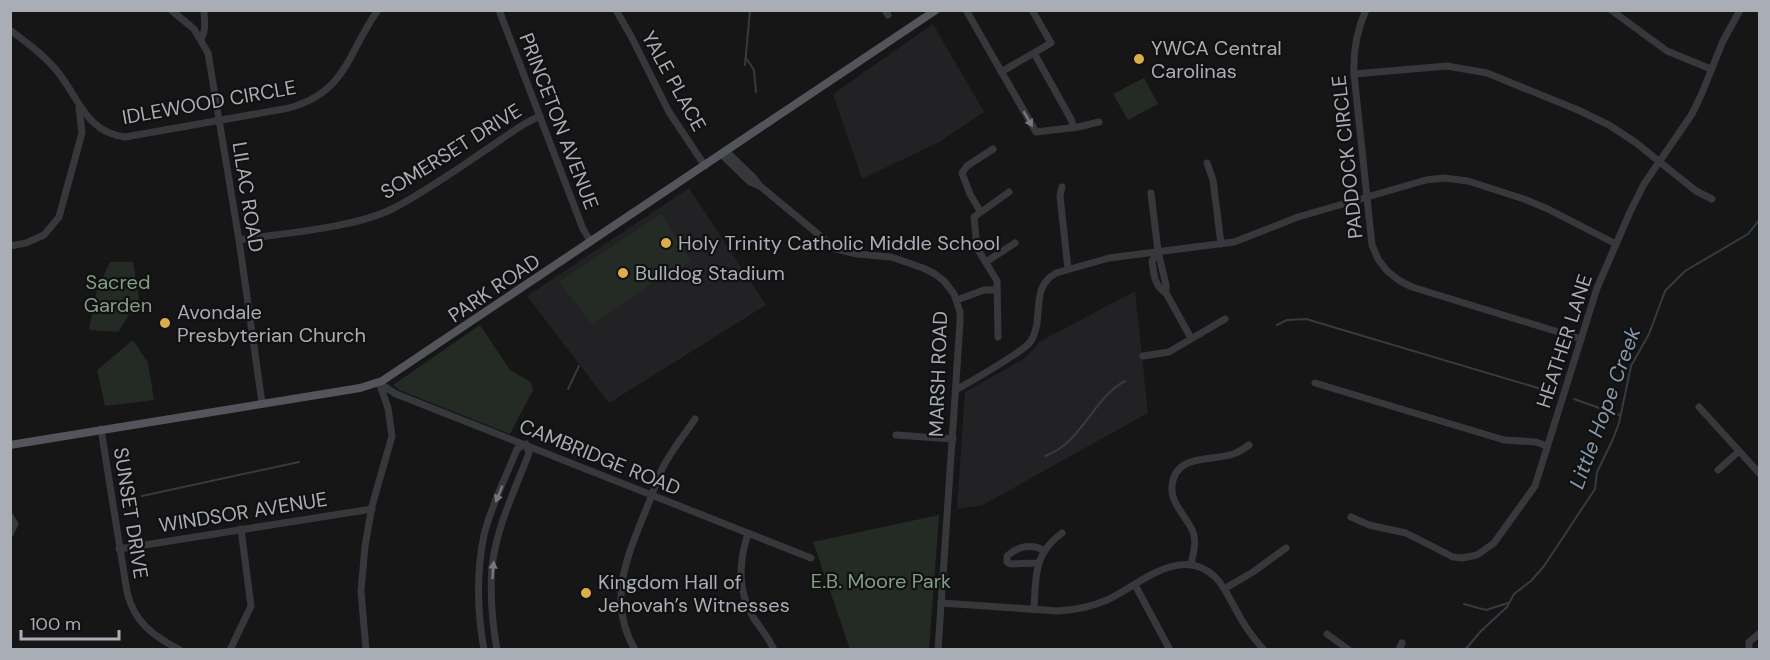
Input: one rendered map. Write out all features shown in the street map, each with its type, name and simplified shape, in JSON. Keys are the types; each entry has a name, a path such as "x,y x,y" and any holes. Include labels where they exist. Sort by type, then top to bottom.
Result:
{"main road":[{"name":"PARK ROAD","path":"10,445 379,383 936,10"}],"street":[{"name":"LILAC ROAD","path":"171,10 194,29 208,53 239,240 262,403"},
{"path":"201,39 205,34 206,25 204,10"},
{"name":"IDLEWOOD CIRCLE","path":"10,30 57,70 90,120 99,128 116,136 125,137 299,105 323,92 343,73 378,10"},
{"name":"PRINCETON AVENUE","path":"499,10 583,229 591,242"},
{"name":"YALE PLACE","path":"616,10 633,38 669,112 705,166"},
{"path":"966,10 1036,132 1073,128 1099,122"},
{"path":"1001,72 1051,43 1032,10"},
{"name":"PADDOCK CIRCLE","path":"1366,10 1356,36 1354,74 1369,234 1376,255 1387,271 1412,287 1581,339"},
{"path":"1611,10 1667,51 1711,69"},
{"name":"HEATHER LANE","path":"1351,517 1369,525 1406,533 1453,557 1477,555 1494,543 1528,497 1539,475 1597,288 1616,244 1644,184 1692,114 1723,41 1740,10"},
{"path":"1034,53 1072,122 1073,128"},
{"path":"1354,74 1447,66 1487,74 1599,120 1635,142 1696,190 1712,199"},
{"path":"10,246 26,243 44,235 59,217 82,133 77,102"},
{"name":"SOMERSET DRIVE","path":"239,240 333,225 382,213 424,190 540,116"},
{"path":"980,211 962,173 967,166 993,148"},
{"name":"MARSH ROAD","path":"724,153 836,249 857,254 891,257 923,268 944,281 957,300 960,322 938,650"},
{"path":"1207,163 1214,180 1221,244"},
{"path":"956,390 1026,347 1033,338 1042,285 1049,276 1109,258 1221,244 1248,238 1298,217 1432,179 1456,178 1513,196 1548,209 1616,244"},
{"path":"1062,187 1060,196 1068,269"},
{"path":"998,337 997,281 976,244 974,217 1009,192"},
{"path":"1151,193 1158,251 1152,261 1155,281 1158,288 1166,293 1191,338"},
{"path":"986,262 1015,243"},
{"path":"957,300 984,290 997,290"},
{"path":"1143,356 1169,352 1226,319"},
{"path":"366,650 362,614 362,568 372,509 393,431 386,399 379,383"},
{"name":"CAMBRIDGE ROAD","path":"379,383 396,394 811,558"},
{"path":"1315,383 1504,440 1536,442 1547,446"},
{"path":"1699,407 1760,474"},
{"path":"635,650 623,620 621,583 628,555 670,456 695,419"},
{"name":"SUNSET DRIVE","path":"101,429 127,592 138,620 154,635 180,650"},
{"path":"896,435 953,439"},
{"path":"484,650 478,609 484,534 517,449 526,444 529,453 497,541 492,566 492,609 497,650"},
{"path":"1191,564 1195,548 1194,533 1171,490 1175,474 1184,464 1194,460 1232,455 1249,445"},
{"path":"1718,470 1738,452"},
{"name":"WINDSOR AVENUE","path":"119,549 372,509"},
{"path":"10,516 15,524 10,534"},
{"path":"230,650 251,606 241,529"},
{"path":"748,533 741,559 741,583 752,614 774,650"},
{"path":"1034,609 1038,563 1045,551 1062,533"},
{"path":"1038,563 1011,564 1007,561 1007,556 1026,546 1037,546 1045,551"},
{"path":"1224,589 1253,572 1286,548"},
{"path":"941,603 1058,611 1086,607 1107,600 1172,565 1191,564 1214,576 1246,628 1264,650"},
{"path":"1135,585 1170,650"},
{"path":"478,609 492,609"},
{"path":"1749,650 1749,642 1760,633"},
{"path":"1328,634 1349,650"}],"shaded area":[{"path":"933,24 984,112 939,142 862,179 833,94"},
{"name":"Holy Trinity Catholic Middle School","path":"689,188 766,305 609,403 527,296"},
{"path":"1135,291 1148,413 983,505 957,509 965,392 1022,360 1039,342"}],"green space":[{"path":"1144,78 1158,104 1128,120 1113,94"},
{"name":"Bulldog Stadium","path":"661,214 691,261 656,283 655,281 592,324 559,282"},
{"name":"Sacred Garden","path":"110,262 133,262 139,299 118,332 89,330 97,290"},
{"path":"480,325 510,370 531,382 533,390 510,434 399,390 393,385"},
{"path":"133,340 148,363 154,400 105,406 97,370"},
{"name":"E.B. Moore Park","path":"939,515 929,649 850,649 813,542"}],"waterway":[{"path":"745,65 750,10"},
{"path":"746,58 754,70 756,92"},
{"name":"Little Hope Creek","path":"1465,650 1481,631 1507,607 1514,594 1531,581 1544,566 1595,489 1597,472 1619,423 1631,366 1649,334 1665,291 1685,271 1748,234 1760,219"},
{"path":"1277,325 1287,320 1306,319 1548,391"},
{"path":"568,389 579,366"},
{"path":"1045,456 1058,450 1068,441 1104,398 1125,381"},
{"path":"1574,399 1619,415"},
{"path":"142,496 299,462"},
{"path":"1464,604 1486,610 1508,603"}],"place":[{"name":"YWCA Central Carolinas","path":"1139,59"},
{"name":"Holy Trinity Catholic Middle School","path":"666,243"},
{"name":"Bulldog Stadium","path":"623,273"},
{"name":"Avondale Presbyterian Church","path":"165,323"},
{"name":"Kingdom Hall of Jehovah’s Witnesses","path":"586,593"}]}
